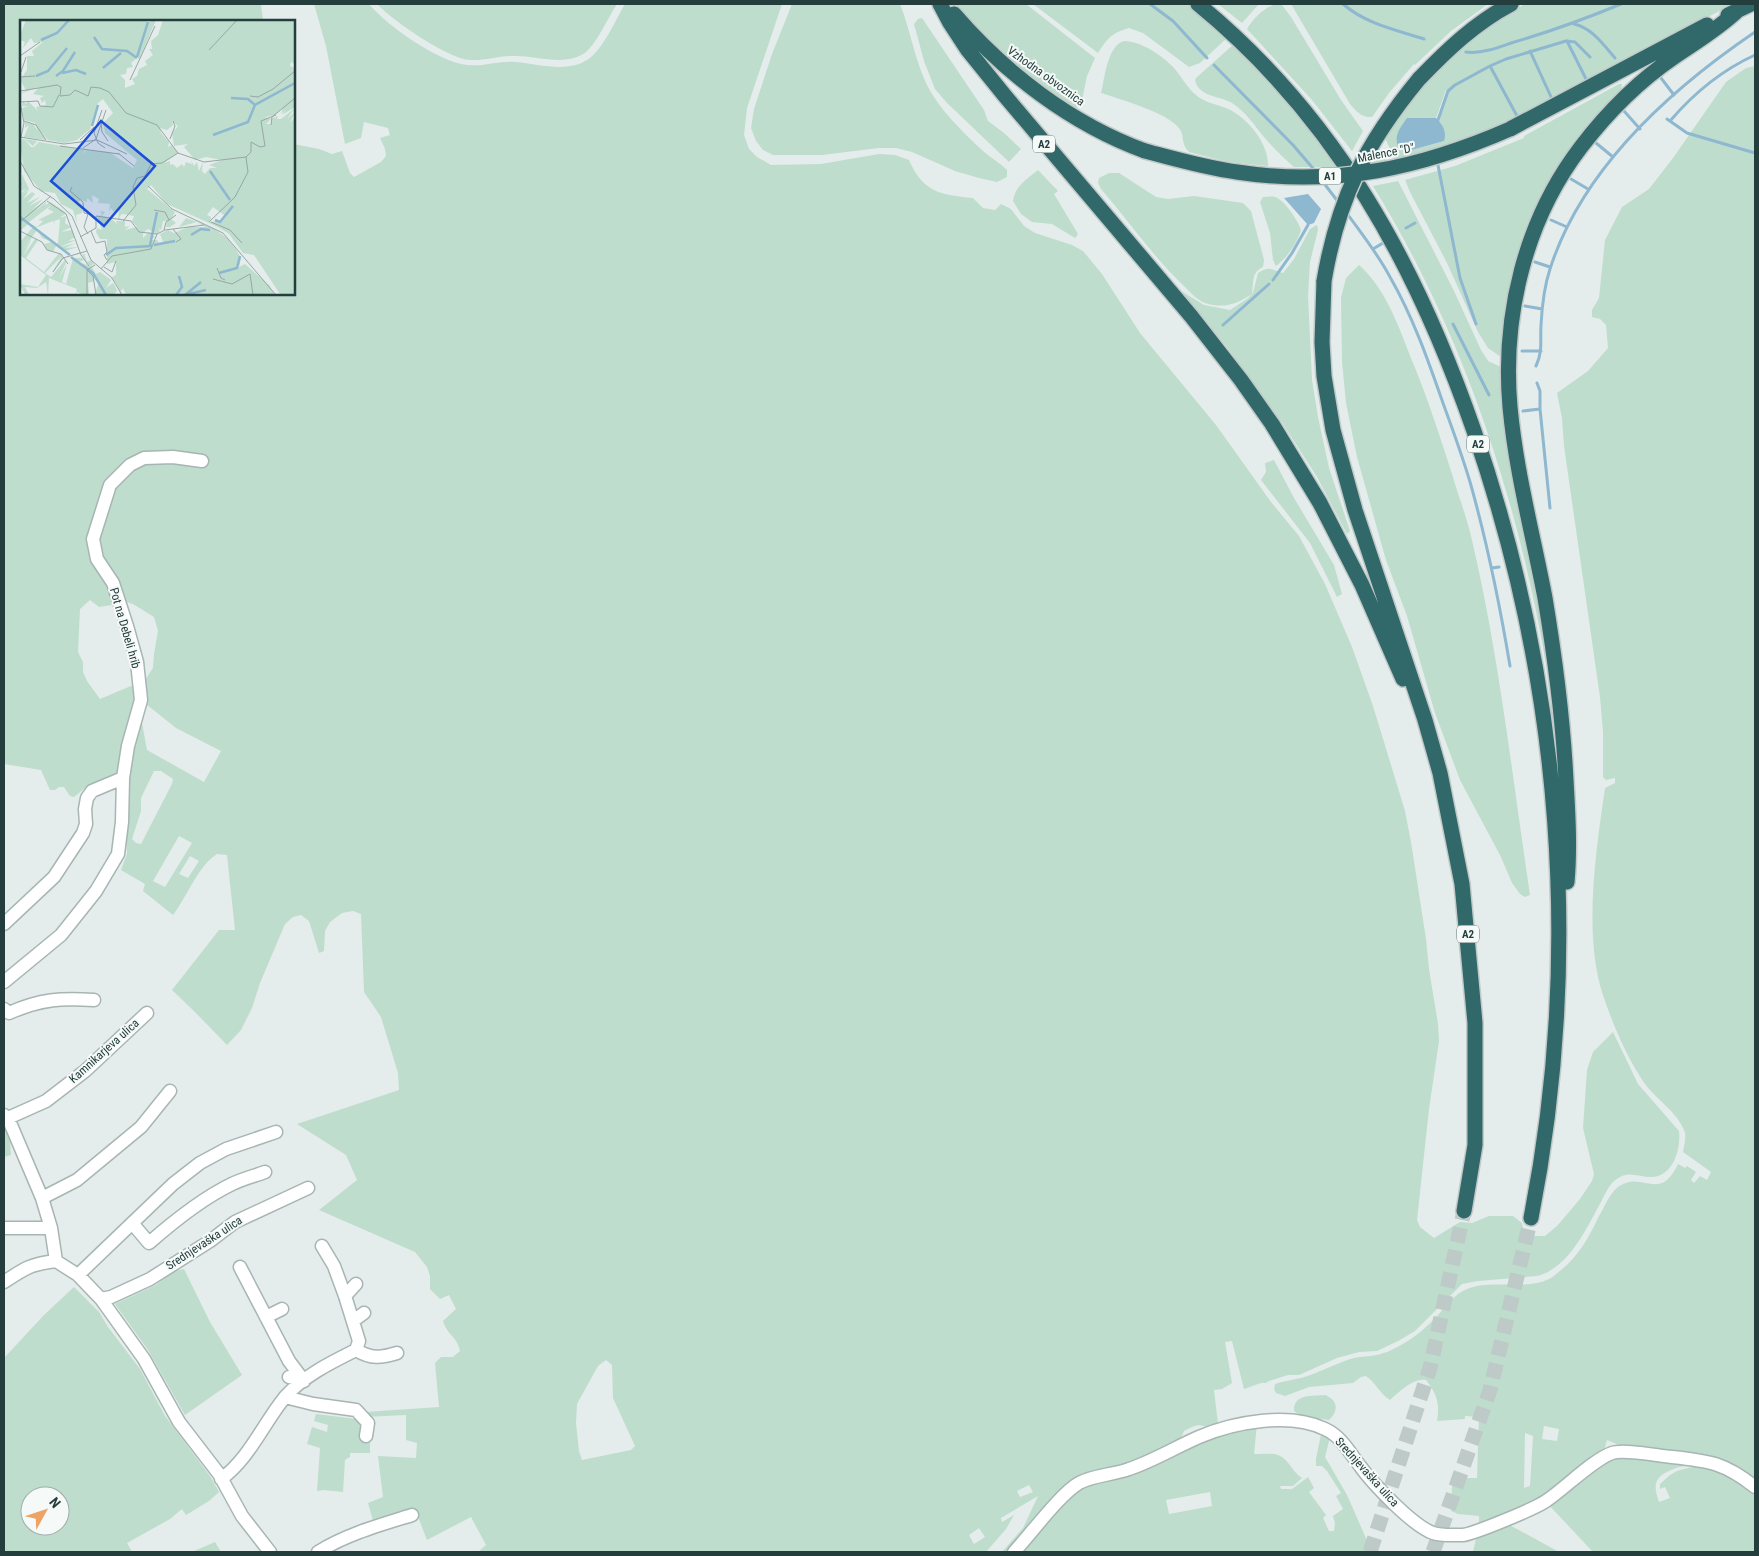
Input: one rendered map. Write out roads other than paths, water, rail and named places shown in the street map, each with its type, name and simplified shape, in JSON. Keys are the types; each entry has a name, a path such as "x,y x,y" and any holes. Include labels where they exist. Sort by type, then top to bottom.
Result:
{"highway":[{"name":"A2","path":"940,4 967,49 1191,316 1241,380 1287,446 1320,503 1366,594 1401,675 1426,748 1440,774 1462,884 1475,1023 1475,1145 1464,1211"},
{"name":"Vzhodna obvoznica","path":"945,4 988,51 1030,86 1096,130 1145,151"},
{"name":"A2","path":"1198,4 1270,70 1305,110 1338,153 1368,198 1423,303 1465,404 1507,536 1526,614 1548,748 1554,803 1560,912 1558,993 1552,1084 1542,1163 1531,1218"},
{"path":"1440,774 1409,668 1352,501 1332,430 1327,404 1323,359 1322,312 1324,281 1335,229 1354,178 1381,128 1419,79 1459,39 1481,22 1511,4"},
{"name":"A1","path":"1737,11 1751,4"},
{"path":"1560,912 1567,880 1569,855 1564,742 1553,651 1521,482 1510,407 1509,352 1515,297 1521,271 1540,218 1565,170 1581,147 1609,114 1636,88 1674,57 1708,35 1737,11"},
{"name":"Malence \"D\"","path":"1145,151 1210,168 1292,177 1373,172 1426,161 1478,143 1510,129 1737,11"}],"street":[{"name":"Pot na Debeli hrib","path":"4,982 61,935 96,891 118,854 122,822 123,778 128,746 141,700 137,662 113,584 97,559 94,539 110,485 130,465 144,458 173,457 202,461"},
{"path":"4,924 54,877 83,833 86,824 85,809 87,798 92,791 123,778"},
{"path":"4,1009 9,1013 30,1004 65,998 94,1000"},
{"name":"Kamnikarjeva ulica","path":"56,1260 51,1228 42,1198 6,1117 46,1101 85,1071 147,1012"},
{"path":"42,1198 77,1180 141,1127 170,1091"},
{"path":"78,1274 173,1184 200,1163 226,1149 276,1132"},
{"path":"132,1223 149,1243 175,1220 196,1205 232,1184 265,1172"},
{"name":"Srednjevaška ulica","path":"102,1299 111,1297 150,1279 210,1241 234,1222 308,1188"},
{"path":"4,1228 51,1228"},
{"path":"221,1479 234,1469 285,1397 304,1381 356,1350 359,1341 345,1296 322,1246"},
{"path":"4,1282 36,1263 56,1260 78,1274 102,1299 144,1359 180,1422 219,1474 242,1516 270,1552"},
{"path":"240,1267 289,1361 304,1381"},
{"path":"345,1296 356,1284"},
{"path":"266,1317 282,1309"},
{"path":"353,1321 364,1313"},
{"path":"356,1350 367,1356 378,1357 397,1353"},
{"path":"290,1377 304,1381"},
{"path":"285,1397 313,1404 356,1410 368,1422 366,1436"},
{"name":"Srednjevaška ulica","path":"1014,1552 1060,1500 1078,1484 1128,1469 1202,1436 1261,1421 1285,1420 1308,1423 1326,1429 1338,1438 1364,1471 1403,1512 1417,1524 1432,1533 1465,1534 1511,1518 1545,1503 1604,1457 1618,1452 1694,1459 1720,1464 1736,1472 1755,1487"},
{"path":"318,1552 334,1542 412,1515"}],"water":[{"path":"1407,118 1436,118 1444,129 1444,141 1408,151 1399,149 1397,136"},
{"path":"1308,194 1321,209 1314,223 1308,225 1284,198"}],"waterway":[{"path":"1150,4 1173,21 1207,58"},
{"path":"1343,4 1361,17 1424,39"},
{"path":"1466,52 1495,49 1567,25 1621,4"},
{"path":"1574,24 1592,33 1615,58"},
{"path":"1536,366 1540,351 1542,311 1548,276 1565,232 1584,198 1607,165 1633,134 1692,79 1723,54 1755,32"},
{"path":"1438,120 1448,91 1455,85 1506,59 1566,41 1575,42 1590,57"},
{"path":"1567,41 1587,81"},
{"path":"1530,51 1552,99"},
{"path":"1670,121 1709,83 1755,55"},
{"path":"1214,65 1293,145 1317,173"},
{"path":"1490,66 1517,116"},
{"path":"1661,78 1674,95"},
{"path":"1624,111 1640,129"},
{"path":"1667,119 1687,133 1755,153"},
{"path":"1596,143 1613,157"},
{"path":"1437,160 1460,278 1476,324"},
{"path":"1571,179 1588,189"},
{"path":"1323,182 1339,203"},
{"path":"1346,212 1380,260 1398,292 1413,323 1432,371 1462,456 1478,511 1510,666"},
{"path":"1551,220 1567,227"},
{"path":"1406,228 1415,223"},
{"path":"1273,280 1292,253 1308,225"},
{"path":"1373,249 1383,243"},
{"path":"1535,262 1550,267"},
{"path":"1223,325 1269,284"},
{"path":"1525,306 1542,309"},
{"path":"1453,324 1489,395"},
{"path":"1522,351 1541,351"},
{"path":"1537,383 1540,391 1540,409 1550,508"},
{"path":"1523,411 1540,409"},
{"path":"1492,568 1499,567"}],"tunnel":[{"path":"1370,1552 1430,1368 1464,1211"},
{"path":"1433,1552 1490,1390 1531,1218"}]}
